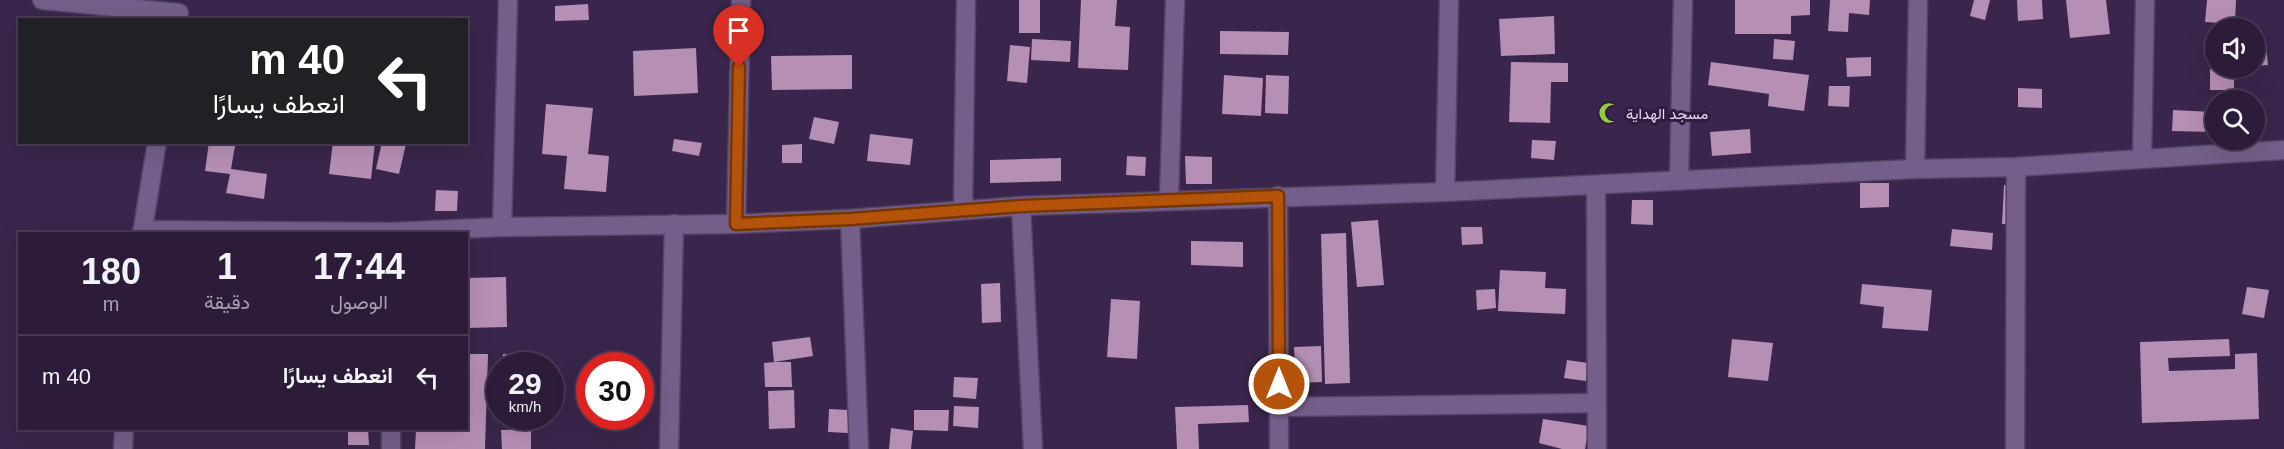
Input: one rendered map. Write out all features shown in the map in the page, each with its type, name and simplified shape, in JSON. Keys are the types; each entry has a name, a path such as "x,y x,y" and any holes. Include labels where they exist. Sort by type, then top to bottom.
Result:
{"street":[{"path":"42,0 179,11"},
{"path":"502,227 508,0"},
{"path":"736,224 741,0"},
{"path":"963,210 966,0"},
{"path":"1169,200 1175,0"},
{"path":"1445,192 1449,0"},
{"path":"1679,181 1683,0"},
{"path":"1915,169 1918,0"},
{"path":"2142,158 2145,0"},
{"path":"142,232 157,144"},
{"path":"411,232 502,227 736,224 850,219 1021,206 1445,192 1915,169 2016,167 2284,150"},
{"path":"2015,449 2016,167"},
{"path":"1596,185 1597,449"},
{"path":"1278,196 1279,449"},
{"path":"1021,206 1033,449"},
{"path":"850,219 859,449"},
{"path":"669,449 674,224"},
{"path":"1279,407 1597,403"},
{"path":"123,449 124,430"},
{"path":"391,430 391,449"}],"building":[{"path":"1019,0 1040,0 1040,33 1019,33"},
{"path":"1081,0 1117,0 1115,26 1130,27 1128,70 1078,68"},
{"path":"1735,0 1810,0 1810,15 1791,16 1791,34 1735,34"},
{"path":"1830,0 1870,0 1869,15 1849,13 1848,32 1828,31"},
{"path":"1974,0 1990,0 1985,20 1970,16"},
{"path":"2017,0 2042,0 2043,19 2018,21"},
{"path":"2066,0 2106,0 2110,34 2070,38"},
{"path":"2207,0 2236,0 2235,18 2205,18"},
{"path":"588,4 589,20 555,21 555,6"},
{"path":"1554,16 1555,54 1501,56 1499,19"},
{"path":"1220,31 1289,32 1288,55 1220,54"},
{"path":"1032,39 1071,41 1070,62 1031,60"},
{"path":"1774,39 1795,41 1793,60 1773,59"},
{"path":"1010,45 1030,47 1027,83 1007,81"},
{"path":"2266,45 2268,65 2265,65"},
{"path":"696,48 698,93 634,96 633,51"},
{"path":"852,55 852,89 772,90 771,56"},
{"path":"1871,57 1871,76 1847,77 1846,58"},
{"path":"1511,62 1568,63 1568,82 1551,82 1550,123 1509,122"},
{"path":"1711,62 1809,75 1804,111 1768,106 1769,94 1708,85"},
{"path":"1224,75 1263,78 1261,116 1222,114"},
{"path":"1266,75 1289,76 1288,114 1265,113"},
{"path":"2210,78 2234,78 2234,90 2210,90"},
{"path":"1829,86 1850,86 1849,107 1828,106"},
{"path":"2018,88 2042,89 2042,108 2018,107"},
{"path":"546,104 593,108 588,154 609,156 606,192 564,189 567,156 542,154"},
{"path":"2173,110 2205,112 2205,132 2172,131"},
{"path":"814,117 839,122 834,144 809,139"},
{"path":"1750,129 1751,153 1712,156 1710,132"},
{"path":"870,134 913,139 910,165 867,161"},
{"path":"674,139 702,143 699,156 672,151"},
{"path":"1532,140 1556,141 1554,160 1531,158"},
{"path":"209,144 235,146 231,169 267,174 264,199 226,193 230,174 205,171"},
{"path":"333,144 375,144 371,179 329,174"},
{"path":"382,144 406,144 399,174 376,169"},
{"path":"802,144 802,163 782,163 782,145"},
{"path":"1127,156 1146,157 1145,176 1126,175"},
{"path":"1185,156 1212,157 1212,184 1186,184"},
{"path":"1061,158 1061,181 990,183 990,160"},
{"path":"1860,183 1889,183 1889,207 1860,208"},
{"path":"2004,185 2023,186 2021,225 2002,224"},
{"path":"436,190 458,191 457,211 435,211"},
{"path":"1632,200 1653,200 1653,225 1631,224"},
{"path":"1378,220 1384,285 1357,287 1351,222"},
{"path":"1461,227 1482,227 1483,244 1462,245"},
{"path":"1952,229 1993,233 1992,250 1950,246"},
{"path":"1346,233 1350,383 1325,384 1321,234"},
{"path":"1191,241 1243,242 1243,267 1191,265"},
{"path":"1500,270 1546,272 1545,288 1566,289 1565,314 1498,311"},
{"path":"506,277 507,327 468,328 468,278"},
{"path":"1000,283 1001,322 982,323 981,284"},
{"path":"1862,284 1932,290 1928,331 1882,328 1884,307 1860,304"},
{"path":"2247,287 2269,290 2264,318 2242,314"},
{"path":"1495,289 1496,308 1477,310 1476,290"},
{"path":"1111,299 1140,301 1137,359 1107,357"},
{"path":"810,337 813,356 774,362 772,342"},
{"path":"1732,339 1773,343 1768,381 1728,377"},
{"path":"2229,339 2230,356 2168,358 2169,371 2235,369 2235,354 2257,353 2259,419 2142,423 2140,342"},
{"path":"1321,346 1322,382 1296,383 1294,347"},
{"path":"468,354 486,354 485,449 415,449 416,430 468,430"},
{"path":"1567,360 1588,363 1586,381 1564,378"},
{"path":"791,362 792,387 765,387 764,363"},
{"path":"954,377 978,378 976,399 953,397"},
{"path":"794,390 795,428 769,429 768,391"},
{"path":"1248,405 1249,422 1198,424 1199,449 1177,449 1175,407"},
{"path":"954,406 979,407 978,428 953,426"},
{"path":"829,409 849,410 848,433 828,432"},
{"path":"914,410 949,410 948,431 914,430"},
{"path":"1543,419 1589,426 1585,449 1562,449 1539,443"},
{"path":"891,428 913,431 911,449 889,449"},
{"path":"348,430 368,430 369,445 348,445"},
{"path":"501,430 531,430 531,449 502,449"}],"place":[{"name":"مسجد الهداية","path":"1609,113"}],"route":[{"path":"739,67 736,224 850,219 1021,206 1278,196 1279,384"}]}
